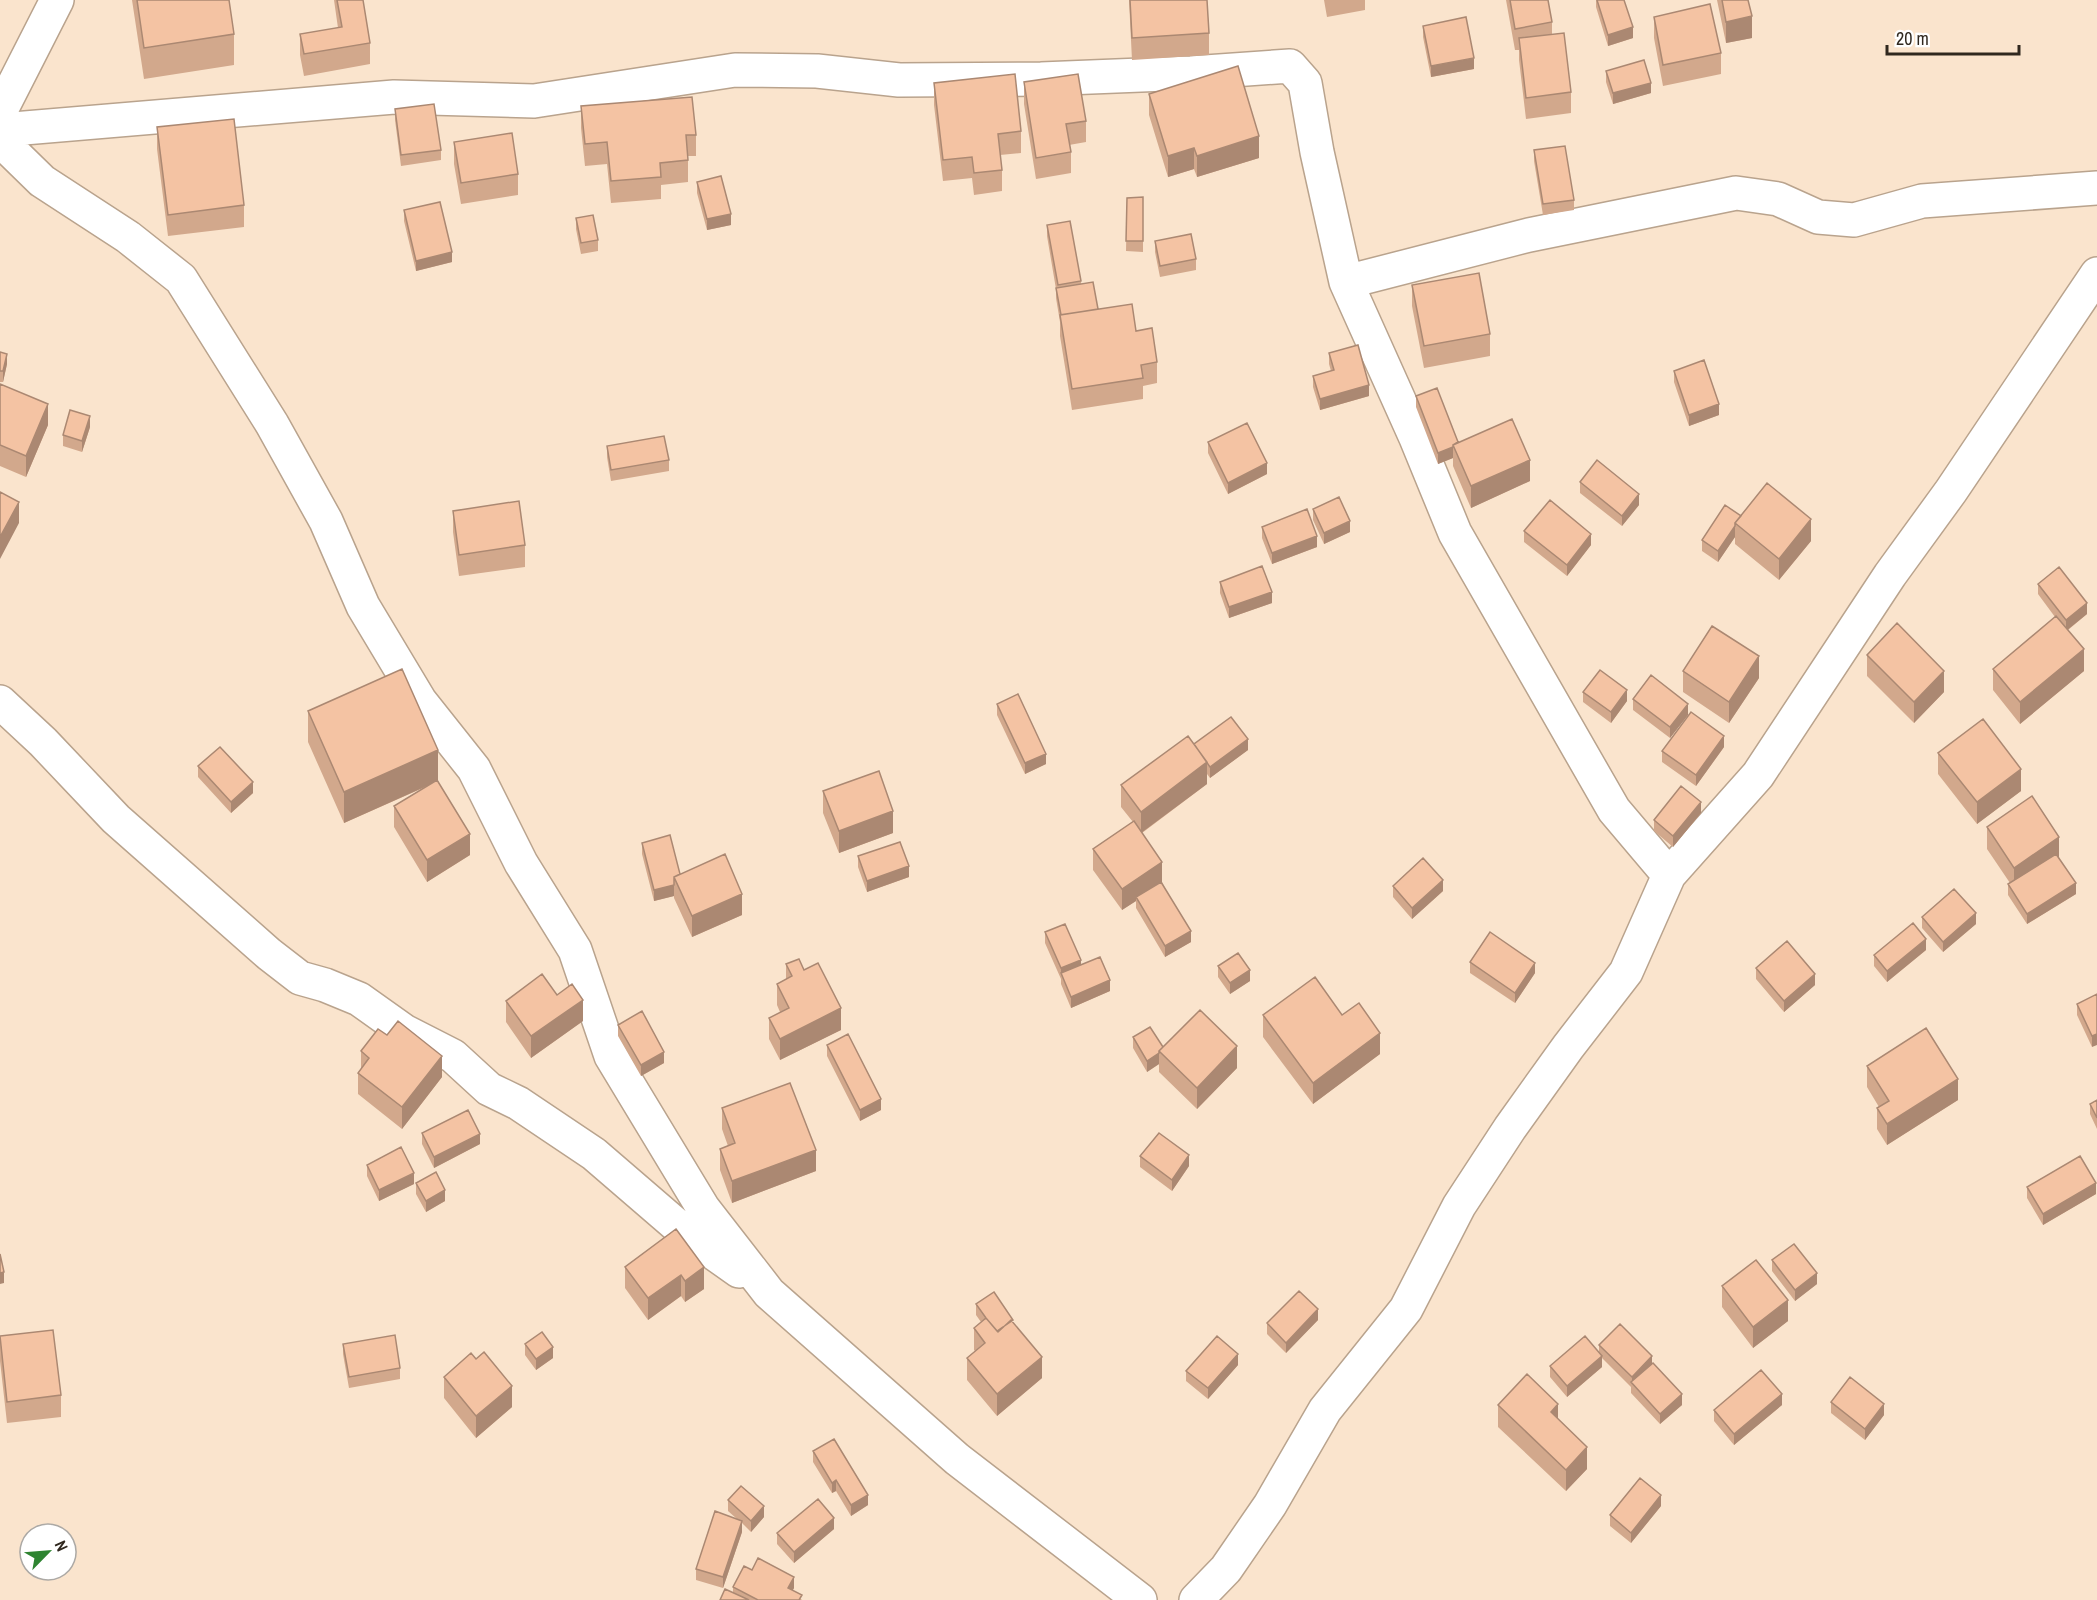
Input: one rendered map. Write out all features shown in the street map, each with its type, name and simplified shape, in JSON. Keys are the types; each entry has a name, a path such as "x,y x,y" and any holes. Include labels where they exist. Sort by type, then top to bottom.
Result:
{"street":[{"path":"0,112 57,0"},
{"path":"0,130 394,98 534,101 735,70 817,71 899,80 1029,80 1290,66 1305,83 1317,152 1346,282 1416,438 1455,533 1614,810 1669,875"},
{"path":"0,140 42,181 128,237 181,279 272,423 310,491 326,521 363,606 420,701 474,768 521,862 575,950 611,1056 703,1208 770,1293"},
{"path":"1346,282 1529,235 1736,193 1778,200 1818,217 1854,220 1922,201 2097,188"},
{"path":"1196,1600 1226,1569 1263,1514 1325,1410 1406,1309 1458,1206 1568,1047 1626,972 1669,875 1758,775 1890,575 1951,491 2097,274"},
{"path":"0,702 43,742 116,819 269,954 300,978 359,999 404,1031 453,1056 489,1089 518,1103 594,1154 688,1235 770,1293 957,1459 1140,1600"}],"building":[{"path":"137,0 229,0 234,34 144,48"},
{"path":"337,0 363,0 370,43 304,54 300,34 342,27"},
{"path":"1130,0 1207,0 1209,33 1132,38"},
{"path":"1510,0 1548,0 1552,22 1515,29"},
{"path":"1597,0 1624,0 1633,27 1608,35"},
{"path":"1722,0 1748,0 1752,16 1726,22"},
{"path":"1710,4 1721,53 1663,65 1654,17"},
{"path":"1466,17 1474,58 1431,66 1423,26"},
{"path":"1564,33 1571,92 1526,98 1519,38"},
{"path":"1644,60 1651,83 1613,93 1606,71"},
{"path":"1238,66 1259,136 1197,156 1194,148 1168,156 1149,94"},
{"path":"1015,74 1021,131 998,134 1002,170 974,173 972,157 943,160 934,83"},
{"path":"1078,74 1086,121 1066,124 1071,152 1036,158 1024,82"},
{"path":"692,97 696,135 686,135 688,160 660,163 661,177 611,181 607,142 585,144 581,106"},
{"path":"434,104 441,150 401,155 395,109"},
{"path":"234,119 244,205 168,215 157,127"},
{"path":"512,133 518,174 461,183 454,142"},
{"path":"1565,146 1574,200 1543,204 1534,150"},
{"path":"721,176 731,214 707,219 697,182"},
{"path":"1143,197 1143,241 1126,241 1127,198"},
{"path":"440,202 452,252 416,261 404,210"},
{"path":"593,215 598,240 581,243 576,218"},
{"path":"1070,221 1081,281 1058,285 1047,225"},
{"path":"1191,234 1196,259 1160,266 1155,241"},
{"path":"1479,273 1490,334 1424,346 1412,285"},
{"path":"1093,282 1098,309 1061,315 1056,288"},
{"path":"1132,304 1136,331 1152,328 1157,362 1141,365 1143,378 1072,389 1060,315"},
{"path":"1358,345 1369,385 1320,399 1313,376 1334,370 1329,353"},
{"path":"0,352 7,354 3,371 0,371"},
{"path":"1704,360 1719,404 1689,415 1674,371"},
{"path":"0,384 48,404 26,456 0,445"},
{"path":"1437,388 1458,442 1453,447 1438,453 1416,396"},
{"path":"70,410 90,416 82,441 63,435"},
{"path":"1512,419 1530,460 1471,486 1453,445"},
{"path":"1247,423 1267,463 1228,483 1208,442"},
{"path":"664,436 669,460 611,470 607,446"},
{"path":"1597,460 1639,494 1622,516 1580,482"},
{"path":"1767,483 1811,519 1779,559 1735,523"},
{"path":"0,492 19,502 0,537"},
{"path":"1339,497 1350,521 1324,533 1313,509"},
{"path":"1550,500 1591,534 1567,565 1524,531"},
{"path":"519,501 525,545 459,555 453,511"},
{"path":"1725,505 1741,516 1718,551 1702,540"},
{"path":"1307,509 1317,536 1272,553 1262,527"},
{"path":"1262,566 1272,592 1229,607 1220,582"},
{"path":"2059,567 2087,603 2066,620 2038,584"},
{"path":"2056,616 2084,649 2020,702 1993,669"},
{"path":"1897,623 1944,671 1914,702 1867,655"},
{"path":"1712,626 1759,656 1729,702 1683,671"},
{"path":"402,669 438,750 344,792 308,711"},
{"path":"1600,670 1627,690 1611,712 1583,692"},
{"path":"1651,675 1688,704 1670,727 1633,699"},
{"path":"1018,694 1046,754 1025,763 997,704"},
{"path":"1691,712 1724,736 1696,775 1662,751"},
{"path":"1231,717 1248,739 1210,767 1194,744"},
{"path":"1983,719 2021,769 1977,802 1938,753"},
{"path":"1188,736 1207,762 1141,812 1121,785"},
{"path":"220,747 253,782 231,802 198,766"},
{"path":"879,771 893,811 839,831 823,791"},
{"path":"437,780 470,834 427,860 394,806"},
{"path":"1681,786 1701,802 1673,836 1654,820"},
{"path":"2032,796 2059,837 2014,868 1987,827"},
{"path":"1134,821 1162,862 1122,889 1093,849"},
{"path":"670,835 680,874 674,877 674,885 654,890 642,843"},
{"path":"900,842 909,866 867,881 858,856"},
{"path":"725,854 742,894 692,916 674,877"},
{"path":"2056,854 2076,883 2027,914 2008,884"},
{"path":"1423,858 1443,880 1412,908 1393,886"},
{"path":"1161,882 1191,931 1165,946 1136,897"},
{"path":"1954,889 1976,913 1943,942 1922,917"},
{"path":"1913,923 1926,939 1887,971 1874,955"},
{"path":"1065,924 1081,960 1061,968 1045,932"},
{"path":"1490,932 1535,963 1515,993 1470,962"},
{"path":"1787,941 1815,974 1784,1001 1756,968"},
{"path":"1238,953 1250,970 1230,983 1218,966"},
{"path":"1100,957 1110,980 1071,997 1061,973"},
{"path":"799,959 804,970 818,963 841,1008 780,1039 769,1018 789,1008 777,984 792,976 786,964"},
{"path":"542,974 557,995 572,984 583,1000 531,1036 506,1001"},
{"path":"1315,977 1342,1015 1359,1003 1380,1033 1313,1083 1263,1015"},
{"path":"2097,994 2097,1034 2092,1036 2077,1004"},
{"path":"1200,1010 1237,1046 1197,1088 1159,1051"},
{"path":"642,1011 664,1052 641,1065 618,1025"},
{"path":"398,1021 442,1056 402,1107 358,1073 369,1058 361,1051 378,1029 387,1035"},
{"path":"1150,1027 1163,1047 1159,1053 1147,1061 1133,1037"},
{"path":"1926,1028 1958,1079 1887,1124 1877,1108 1889,1101 1867,1066"},
{"path":"848,1034 881,1099 860,1110 827,1045"},
{"path":"790,1083 816,1150 732,1181 720,1149 735,1143 722,1108"},
{"path":"2097,1100 2097,1118 2090,1104"},
{"path":"468,1110 480,1134 434,1157 422,1133"},
{"path":"1159,1133 1189,1155 1172,1180 1140,1156"},
{"path":"401,1147 414,1173 379,1190 367,1165"},
{"path":"2080,1156 2096,1183 2043,1214 2027,1187"},
{"path":"436,1172 445,1190 426,1201 416,1183"},
{"path":"676,1229 704,1267 685,1281 681,1275 648,1298 625,1267"},
{"path":"1794,1244 1817,1273 1795,1290 1772,1260"},
{"path":"0,1254 4,1272 0,1273"},
{"path":"1756,1260 1788,1300 1753,1327 1722,1286"},
{"path":"1299,1291 1318,1309 1286,1343 1267,1323"},
{"path":"994,1292 1013,1320 997,1331 976,1304"},
{"path":"986,1318 998,1332 1011,1320 1042,1357 997,1394 967,1358 985,1343 974,1328"},
{"path":"1620,1324 1652,1356 1632,1377 1599,1345"},
{"path":"53,1330 61,1395 7,1402 0,1336"},
{"path":"542,1332 553,1347 536,1359 525,1344"},
{"path":"395,1335 400,1368 349,1377 343,1344"},
{"path":"1217,1336 1238,1354 1208,1388 1186,1371"},
{"path":"1585,1336 1602,1356 1567,1386 1550,1366"},
{"path":"484,1352 512,1386 476,1416 444,1377 471,1353 476,1359"},
{"path":"1653,1363 1682,1394 1660,1414 1631,1382"},
{"path":"1761,1370 1782,1394 1734,1434 1714,1410"},
{"path":"1527,1374 1558,1404 1551,1412 1587,1447 1566,1470 1498,1405"},
{"path":"1850,1377 1884,1404 1865,1429 1831,1402"},
{"path":"834,1439 868,1495 851,1505 836,1480 832,1483 813,1451"},
{"path":"1640,1478 1661,1495 1631,1533 1610,1515"},
{"path":"741,1486 764,1506 751,1521 728,1500"},
{"path":"818,1499 834,1518 794,1552 777,1533"},
{"path":"715,1511 742,1521 723,1577 696,1569"},
{"path":"758,1558 794,1577 788,1588 802,1595 799,1600 758,1600 733,1587 744,1566 752,1570"},
{"path":"725,1589 749,1600 720,1600"}]}
